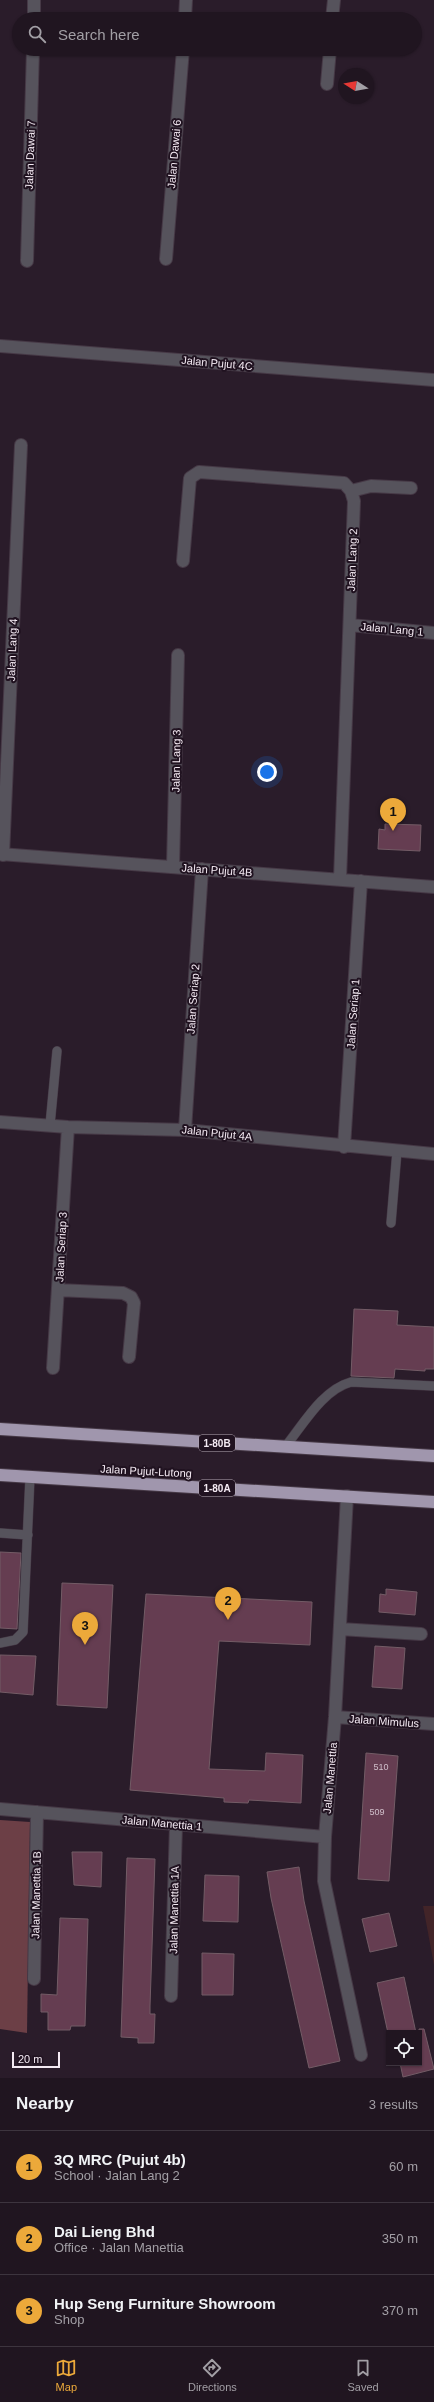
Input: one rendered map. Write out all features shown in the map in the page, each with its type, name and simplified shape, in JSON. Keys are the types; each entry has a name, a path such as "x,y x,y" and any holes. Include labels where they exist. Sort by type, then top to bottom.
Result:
{"highway":[{"name":"1-80B","path":"0,1429 434,1456"},
{"name":"Jalan Pujut-Lutong","path":"0,1475 434,1502"}],"street":[{"path":"34,0 34,12"},
{"path":"185,12 186,0"},
{"path":"333,12 334,0"},
{"name":"Jalan Dawai 7","path":"26,261 33,56"},
{"name":"Jalan Dawai 6","path":"166,259 181,56"},
{"path":"327,84 329,56"},
{"name":"Jalan Pujut 4C","path":"0,346 434,380"},
{"name":"Jalan Lang 4","path":"2,854 21,445"},
{"path":"183,561 190,478 194,474 200,472 344,483 351,491 371,486 411,488"},
{"name":"Jalan Lang 2","path":"340,880 354,501 351,491"},
{"name":"Jalan Lang 1","path":"350,625 434,633"},
{"name":"Jalan Lang 3","path":"174,867 178,655"},
{"name":"Jalan Pujut 4B","path":"2,854 434,886"},
{"name":"Jalan Seriap 2","path":"185,1130 202,869"},
{"name":"Jalan Seriap 1","path":"344,1147 361,881"},
{"name":"Jalan Pujut 4A","path":"0,1122 185,1130 344,1147 434,1154"},
{"name":"Jalan Seriap 3","path":"53,1368 68,1126"},
{"path":"58,1290 123,1293 131,1297 134,1303 129,1357"},
{"name":"Jalan Manettia","path":"347,1496 335,1717 325,1837 324,1881 361,2055"},
{"path":"340,1629 421,1634"},
{"name":"Jalan Mimulus","path":"335,1717 434,1724"},
{"name":"Jalan Manettia 1","path":"0,1809 325,1837"},
{"name":"Jalan Manettia 1B","path":"34,1978 38,1812"},
{"name":"Jalan Manettia 1A","path":"172,1996 176,1825"}],"lane":[{"path":"50,1125 57,1051"},
{"path":"391,1223 397,1151"},
{"path":"285,1447 331,1391 341,1385 351,1382 434,1386"},
{"path":"0,1643 15,1640 23,1632 30,1477"},
{"path":"0,1533 28,1535"}],"shaded area":[{"path":"0,1820 30,1822 27,2033 0,2029"},
{"path":"423,1906 434,1906 434,1965"}],"building":[{"path":"385,824 421,825 420,851 378,849 379,829 385,830"},
{"path":"354,1309 398,1311 397,1325 434,1327 434,1369 425,1369 425,1371 395,1369 394,1378 351,1376"},
{"path":"0,1552 21,1553 17,1629 0,1628"},
{"path":"62,1583 113,1585 107,1708 57,1705"},
{"path":"386,1589 417,1592 415,1615 379,1612 380,1594 386,1595"},
{"path":"146,1594 312,1602 310,1645 219,1641 209,1769 265,1771 266,1753 303,1755 301,1803 249,1800 248,1803 224,1802 224,1798 130,1790"},
{"path":"375,1646 405,1648 402,1689 372,1687"},
{"path":"0,1655 36,1656 33,1695 0,1692"},
{"path":"366,1753 398,1756 389,1881 358,1879"},
{"path":"72,1852 102,1852 101,1887 74,1885"},
{"path":"127,1858 155,1859 150,2006 150,2014 155,2014 154,2043 138,2043 138,2038 121,2037"},
{"path":"299,1867 304,1901 340,2061 309,2068 271,1898 267,1872"},
{"path":"205,1875 239,1876 238,1922 203,1921"},
{"path":"389,1913 397,1946 370,1952 362,1919"},
{"path":"60,1918 88,1919 85,2026 71,2026 70,2030 48,2030 48,2012 41,2012 41,1994 57,1995"},
{"path":"202,1953 234,1954 233,1995 202,1995"},
{"path":"404,1977 415,2030 387,2030 377,1983"},
{"path":"424,2029 434,2069 403,2077 401,2066 422,2066 422,2030 419,2030"}],"place":[{"name":"3Q MRC (Pujut 4b)","path":"393,831"},
{"name":"Dai Lieng Bhd","path":"228,1620"},
{"name":"Hup Seng Furniture Showroom","path":"85,1645"}]}
